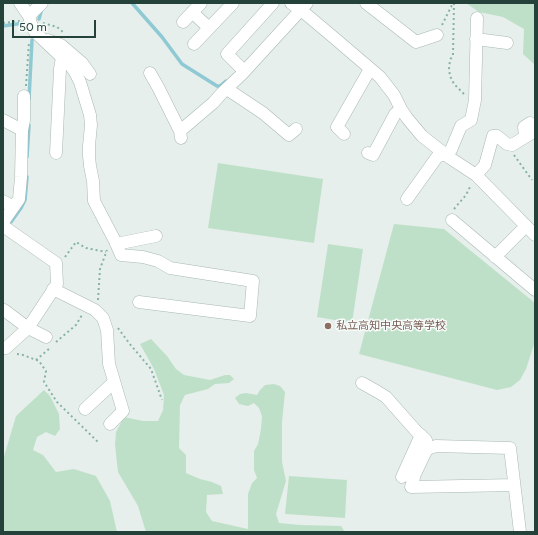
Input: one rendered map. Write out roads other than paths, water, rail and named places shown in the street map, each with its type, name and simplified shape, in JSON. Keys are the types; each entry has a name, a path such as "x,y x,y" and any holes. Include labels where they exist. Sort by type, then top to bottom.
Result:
{"street":[{"path":"20,3 35,25 70,65 80,82 90,115 91,125 89,146 94,201 115,241 110,248"},
{"path":"35,25 42,3"},
{"path":"183,22 201,3"},
{"path":"194,44 233,3"},
{"path":"244,71 227,54 273,3"},
{"path":"366,3 416,42 437,35"},
{"path":"150,73 181,135 244,71 299,5 380,78 394,95 400,109 422,136 476,175 535,235"},
{"path":"192,12 209,28"},
{"path":"406,199 437,157 451,150 462,126 470,120 475,100 470,86 477,18"},
{"path":"35,25 82,63 90,74"},
{"path":"476,39 507,42"},
{"path":"56,152 60,69 62,57"},
{"path":"344,134 337,127 370,69"},
{"path":"227,89 267,110 289,135 296,129"},
{"path":"3,222 8,204 18,199 21,176 24,96"},
{"path":"368,153 373,155 395,114 400,109"},
{"path":"3,120 22,130"},
{"path":"476,175 485,165 493,136 497,136 508,144 512,145 530,130"},
{"path":"89,207 86,196 84,173 90,166"},
{"path":"451,216 495,257 535,290"},
{"path":"3,226 56,263 57,284 28,328 5,348"},
{"path":"495,257 526,226"},
{"path":"110,248 156,236"},
{"path":"110,248 121,255 158,261 170,268 253,281 250,316 139,302"},
{"path":"53,289 95,310 103,318 106,330 108,364 123,412 110,424"},
{"path":"4,305 28,328 46,338"},
{"path":"85,409 114,382"},
{"path":"362,383 386,397 426,440 427,449 415,474 411,487 514,485"},
{"path":"402,477 421,435"},
{"path":"427,449 436,446 510,448 520,532"}],"waterway":[{"path":"132,3 162,37 182,64 217,86 220,86 226,81"},
{"path":"39,19 42,8"},
{"path":"3,26 22,23"},
{"path":"29,99 32,40"},
{"path":"27,157 29,125"},
{"path":"11,222 25,200 27,177"}],"place":[{"name":"私立高知中央高等学校","path":"328,326"}]}
